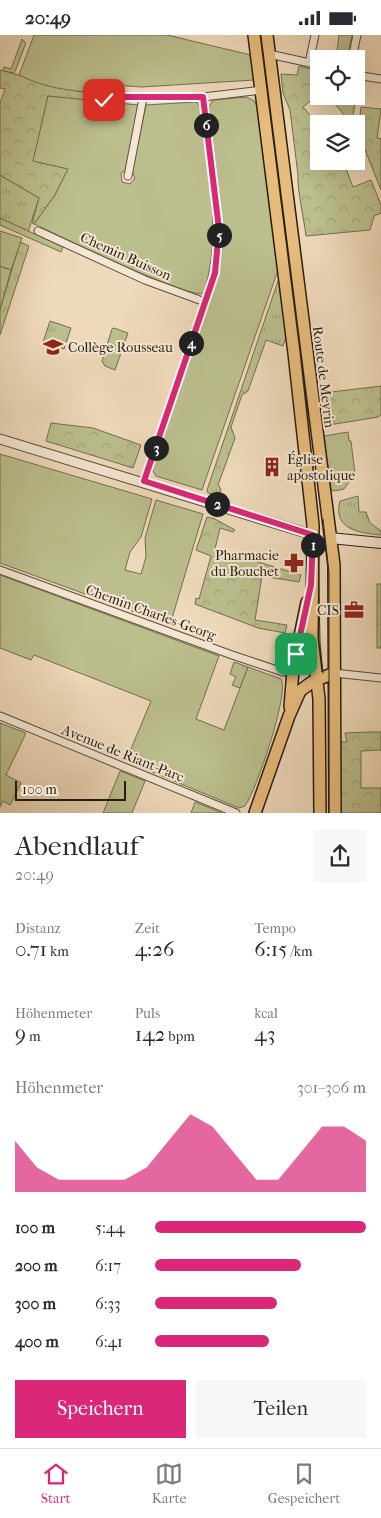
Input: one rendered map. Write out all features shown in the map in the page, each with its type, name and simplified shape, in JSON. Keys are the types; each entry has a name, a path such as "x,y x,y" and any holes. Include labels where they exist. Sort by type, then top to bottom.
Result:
{"main road":[{"name":"Route de Meyrin","path":"254,35 294,353 313,535 311,585 312,646 318,679 320,813"},
{"name":"Route de Meyrin","path":"268,35 334,570 335,813"},
{"path":"313,535 381,543"},
{"path":"289,716 293,671 311,585"},
{"path":"255,813 289,716 300,691 318,679 334,673"}],"street":[{"path":"269,54 309,63 314,35"},
{"path":"354,50 357,35"},
{"path":"365,76 381,79"},
{"path":"104,100 108,97 203,97 260,90"},
{"path":"144,481 215,273 219,229 203,97"},
{"path":"128,176 143,98"},
{"name":"Chemin Buisson","path":"38,231 145,280 205,303"},
{"path":"0,439 144,481 313,535"},
{"name":"Chemin Charles-Georg","path":"0,570 241,658 283,672 293,671"},
{"path":"334,673 381,678"},
{"name":"Avenue de Riant-Parc","path":"0,717 236,813"}],"green space":[{"path":"34,35 167,35 251,55 254,80 142,87 99,84 98,93 58,88 38,83 19,75"},
{"path":"339,35 352,35 349,50 337,50"},
{"path":"22,39 26,43 14,73 3,71 4,67 11,69"},
{"path":"299,66 310,69 310,101 303,107 310,115 310,170 346,170 353,187 371,180 381,205 381,213 374,216 370,230 306,236 290,110 283,93 281,74 297,75"},
{"path":"0,70 77,91 104,94 100,103 48,96 34,160 68,169 55,195 34,224 32,223 39,198 0,175 0,103 5,89 0,88"},
{"path":"48,96 138,105 126,170 121,173 122,182 130,184 135,178 132,171 146,105 198,103 202,118 213,219 209,274 204,293 194,293 175,287 34,224 55,195 68,169 33,161"},
{"path":"246,97 253,100 258,107 278,270 202,490 156,476 152,469 209,303 218,274 222,249 222,220 209,107 213,100"},
{"path":"336,105 355,105 353,115 344,115"},
{"path":"361,107 381,109 377,138 381,139 381,190 365,150 365,115 360,115"},
{"path":"0,175 39,198 28,232 0,218"},
{"path":"0,218 63,247 61,252 0,225"},
{"path":"0,231 22,238 11,270 0,266"},
{"path":"20,242 29,246 0,335 0,310"},
{"path":"0,266 11,270 0,310"},
{"path":"279,278 286,337 283,346 266,340 248,391 242,395 231,427 235,438 218,485 221,489 219,495 208,493 207,490"},
{"path":"50,321 71,328 64,349 43,342"},
{"path":"112,329 128,333 115,370 105,366 102,361"},
{"path":"381,386 381,415 323,426 323,393"},
{"path":"51,423 93,428 141,445 133,468 46,441"},
{"path":"348,432 355,474 344,489 334,491 331,490 324,436"},
{"path":"0,454 152,499 141,537 130,552 125,570 141,574 146,557 145,538 156,500 203,514 170,625 0,563"},
{"path":"358,496 359,512 366,512 370,523 381,531 381,535 357,531 344,524 340,518 340,501"},
{"path":"207,517 215,519 235,530 233,532 220,528 215,549 301,575 299,582 262,576 255,620 287,625 285,633 258,628 195,604 196,598 199,599 211,556 196,550"},
{"path":"0,575 219,656 196,719 224,730 248,667 281,679 281,702 276,721 264,763 245,806 239,808 126,761 151,701 34,655 31,660 0,648"},
{"path":"377,584 381,584 381,648 377,648"},
{"path":"234,662 248,667 240,688 232,685 236,677 230,674"},
{"path":"0,723 26,733 6,775 21,783 10,805 3,801 0,807"},
{"path":"381,732 381,750 361,751 361,788 381,788 381,813 339,813 338,742 347,742 345,733"},
{"path":"120,771 145,781 132,813 103,813"},
{"path":"195,802 222,813 191,813"}],"tram line":[{"path":"323,519 329,573 329,813"},
{"path":"318,533 320,644 323,673"}],"place":[{"name":"Collège Rousseau","path":"53,347"},
{"name":"Église apostolique","path":"272,467"},
{"name":"Pharmacie du Bouchet","path":"294,563"},
{"name":"CIS","path":"354,610"}],"route":[{"path":"104,100 108,97 203,97 219,229 215,273 144,481 289,529 313,535 311,585 296,654"}]}
